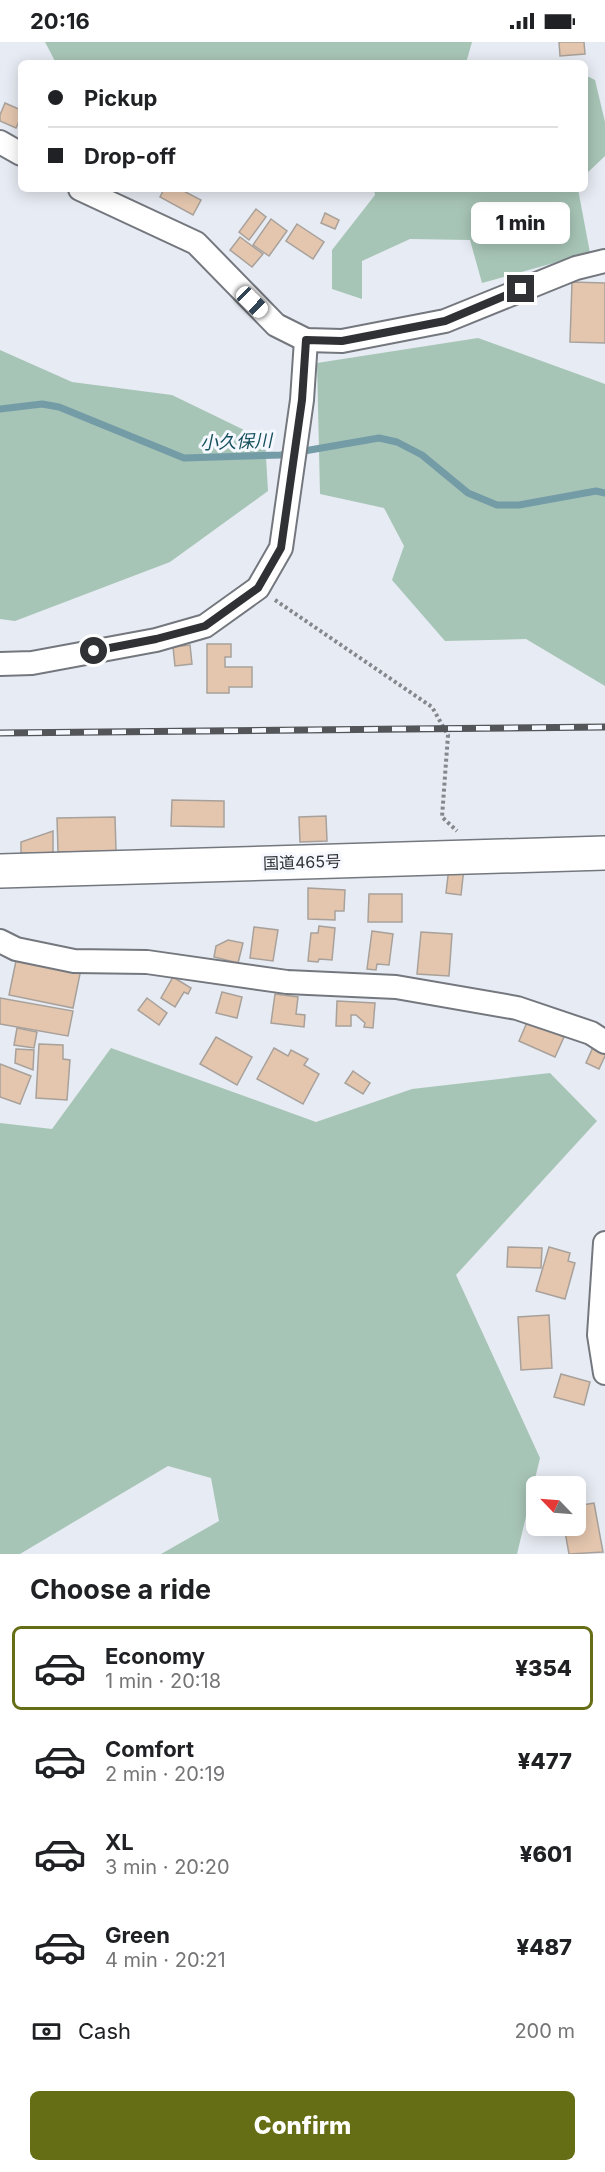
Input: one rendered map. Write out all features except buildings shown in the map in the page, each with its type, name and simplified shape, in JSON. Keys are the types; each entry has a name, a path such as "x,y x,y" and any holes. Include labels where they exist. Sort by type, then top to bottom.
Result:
{"highway":[{"name":"国道465号","path":"0,871 605,853"}],"street":[{"path":"0,142 18,152"},
{"path":"86,192 196,243 276,326 306,340 342,341 445,321 576,268 605,261"},
{"path":"0,664 32,663 156,639 205,626 258,588 281,548 302,400 306,340"},
{"path":"0,941 16,949 74,961 147,962 287,982 407,989 517,1008 591,1033 605,1042"},
{"path":"605,1243 599,1335 605,1373"}],"path":[{"path":"258,588 432,707 448,735 442,817 484,856"}],"green space":[{"path":"45,42 472,42 467,60 54,60"},
{"path":"588,76 595,80 605,122 605,156 588,172"},
{"path":"374,192 579,192 590,253 482,283 470,240 410,239 362,261 362,299 332,289 332,250 375,195"},
{"path":"478,338 605,384 605,686 526,639 445,641 392,580 404,546 384,508 320,494 317,363"},
{"path":"0,350 72,382 172,395 265,440 268,491 170,562 15,621 0,619"},
{"path":"111,1048 316,1122 412,1089 550,1073 597,1121 456,1275 540,1458 536,1476 526,1476 526,1516 517,1554 161,1554 219,1521 211,1478 168,1466 20,1554 0,1554 0,1123 52,1129"}],"waterway":[{"name":"小久保川","path":"0,409 42,404 59,407 184,458 281,455 379,438 397,442 422,455 468,493 497,505 519,505 596,491 605,493"}],"railway":[{"path":"0,733 605,727"}],"route":[{"path":"94,651 156,639 205,626 258,588 281,548 302,400 306,340 342,341 445,321 521,289"}]}
